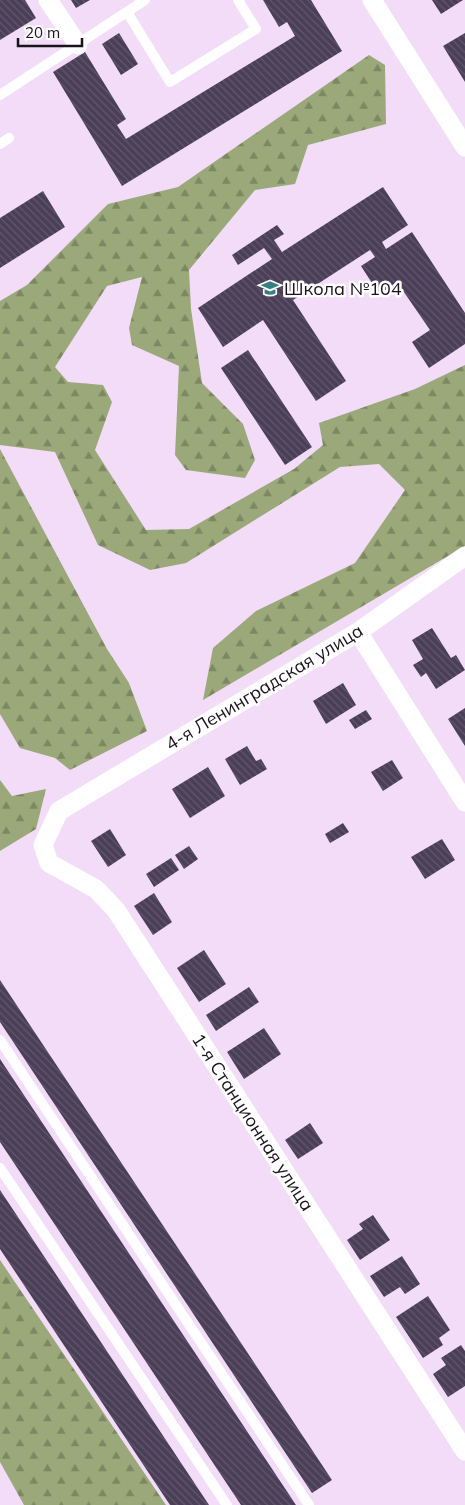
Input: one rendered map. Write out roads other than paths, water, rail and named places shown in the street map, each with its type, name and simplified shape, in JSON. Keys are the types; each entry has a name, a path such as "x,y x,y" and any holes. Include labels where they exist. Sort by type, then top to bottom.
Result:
{"street":[{"path":"48,0 78,45"},
{"path":"372,0 465,147"},
{"name":"4-я Ленинградская улица","path":"59,811 358,632 465,556"},
{"path":"358,632 465,802"},
{"name":"1-я Станционная улица","path":"59,811 43,845 49,863 96,889 116,910 465,1451"}],"lane":[{"path":"0,95 145,0"},
{"path":"127,12 170,82 256,29 238,0"},
{"path":"0,1040 309,1505"},
{"path":"0,1168 227,1505"}],"place":[{"name":"Школа №104","path":"270,288"}]}
